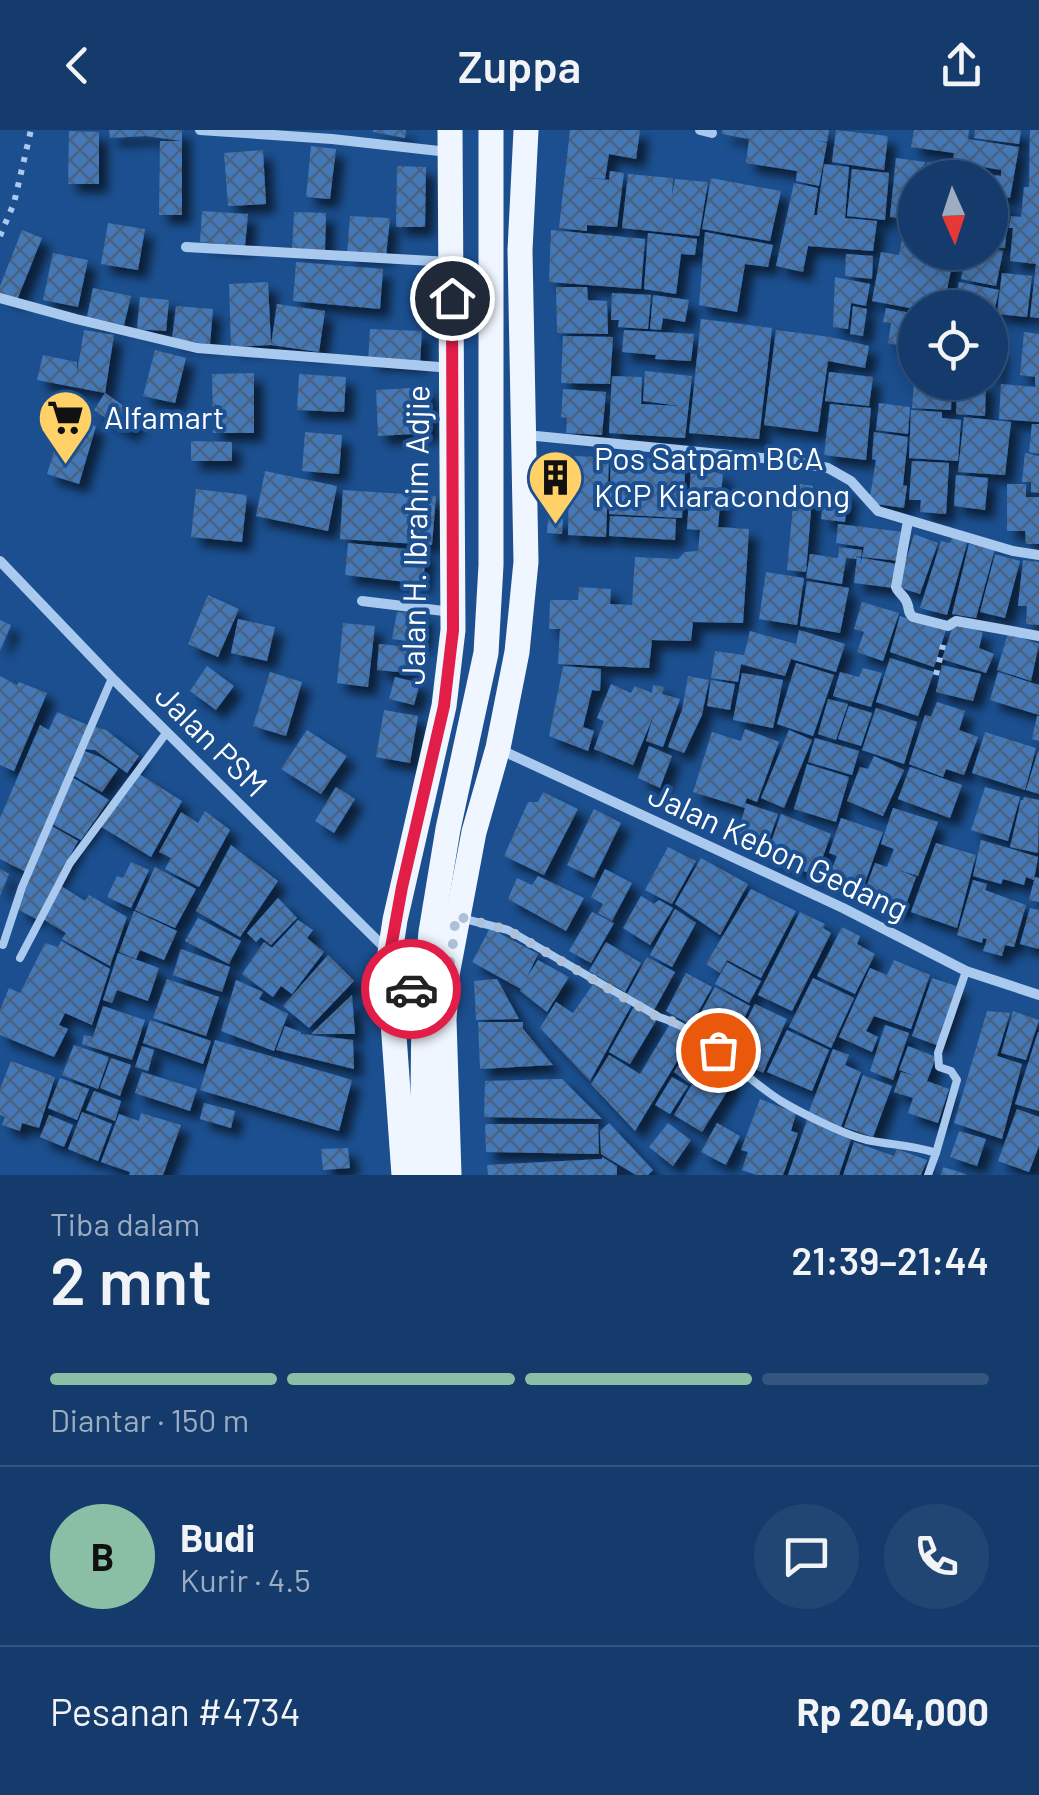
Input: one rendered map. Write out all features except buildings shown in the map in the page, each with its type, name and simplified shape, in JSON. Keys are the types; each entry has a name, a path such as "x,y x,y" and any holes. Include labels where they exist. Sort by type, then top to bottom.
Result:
{"main road":[{"path":"426,1175 424,1002 431,932 448,829 486,654 491,565 491,130"},
{"path":"449,1175 444,1020 447,975 474,832 498,748 517,652 526,562 520,250 526,130"},
{"name":"Jalan H. Ibrahim Adjie","path":"404,1175 390,961 444,706 453,612 450,141"},
{"path":"396,920 421,904 434,905 456,920"},
{"path":"390,961 395,980 416,991 428,990 447,975"}],"street":[{"path":"200,130 332,139 450,141"},
{"path":"186,247 451,262"},
{"path":"0,298 198,348 452,368"},
{"path":"525,434 812,464 828,468 851,482 878,511 1039,555"},
{"path":"908,521 896,591 906,600 909,614 948,626 956,622 1039,636"},
{"name":"Jalan PSM","path":"0,561 390,961"},
{"path":"362,600 453,612"},
{"name":"Jalan Kebon Gedang","path":"498,748 843,908 966,971 1039,995"}],"lane":[{"path":"4,944 22,887 112,678"},
{"path":"20,958 70,863 166,732"},
{"path":"456,920 508,930 659,1018 675,1022 718,1050 778,1100 803,1113 866,1140 936,1153"},
{"path":"928,1175 956,1080 952,1072 938,1067 938,1053 966,971"}],"path":[{"path":"0,236 14,203 31,130"},
{"path":"936,675 948,626"}],"way so far":[{"path":"411,989 428,990 447,975 456,916 508,930 718,1050"}],"place":[{"name":"Alfamart","path":"65,467"},
{"name":"Pos Satpam BCA KCP Kiaracondong","path":"555,526"}],"route":[{"path":"411,989 395,980 390,953 444,706 453,630 452,298"}]}
